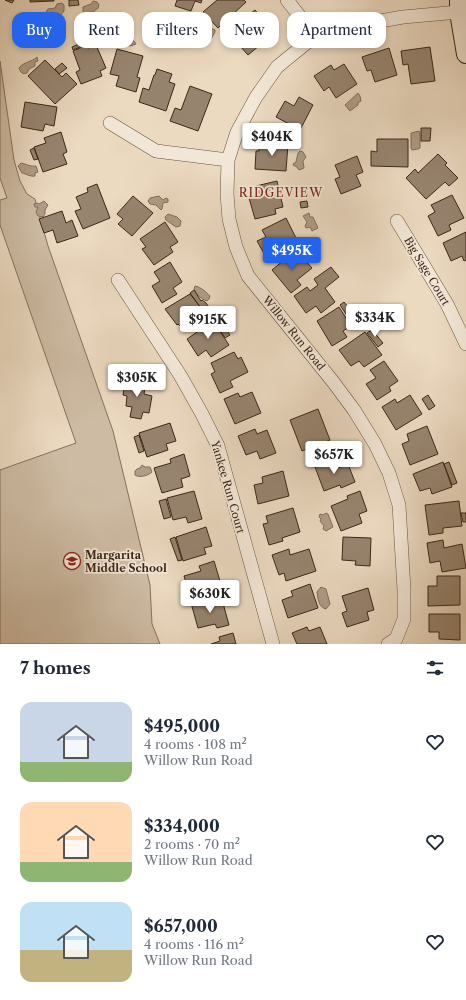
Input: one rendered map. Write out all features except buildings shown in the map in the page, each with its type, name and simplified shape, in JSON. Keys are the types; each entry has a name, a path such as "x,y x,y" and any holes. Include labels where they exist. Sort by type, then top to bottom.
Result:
{"main road":[{"path":"459,6 466,54"}],"street":[{"path":"287,0 296,12"},
{"name":"Willow Run Road","path":"386,20 459,6"},
{"name":"Willow Run Road","path":"300,48 277,67 256,97 237,132 228,160 227,194 229,219 236,247 248,276 334,382 354,410 390,472 399,505 404,590 404,618 396,639 388,644"},
{"path":"110,123 156,151 228,160"},
{"name":"Big Sage Court","path":"397,221 447,304 466,344"},
{"name":"Yankee Run Court","path":"118,280 180,375 218,446 273,644"}],"shaded area":[{"path":"93,1 97,2 99,5 98,8 93,12 84,12 83,7 91,4"},
{"path":"62,3 64,5 63,12 46,12 48,9 55,8 57,4"},
{"path":"212,29 215,30 212,37"},
{"path":"37,57 38,61 35,62 35,66 29,69 27,73 24,74 21,72 19,68 21,66"},
{"name":"Margarita Middle School","path":"0,61 14,160 20,181 27,194 35,199 48,246 113,431 150,585 152,624 160,644 0,644 0,470 76,443 0,225 0,200 7,198 0,178"},
{"path":"358,93 361,101 350,111 345,105"},
{"path":"419,131 420,148 412,150 411,133"},
{"path":"300,151 303,152 306,157 303,161 304,168 299,170 293,164 296,162"},
{"path":"21,163 36,166 38,172 35,173 35,176 22,173 18,166"},
{"path":"159,196 163,200 166,198 168,199 168,202 163,203 161,210 156,205 150,204 148,201 150,198"},
{"path":"44,201 48,205 45,210 45,214 43,217 38,216 36,212 38,207 35,207 34,204 39,204"},
{"path":"309,213 310,217 313,217 318,228 312,231 310,227 306,228 305,226 307,222 303,216"},
{"path":"168,214 177,217 181,221 180,226 176,227 166,220 165,217"},
{"path":"195,286 205,291 210,296 207,301 198,295 194,289"},
{"path":"142,465 145,467 150,467 152,472 144,476 135,475 135,471"},
{"path":"326,513 328,514 333,527 326,531 323,529 324,526 319,517 320,514 323,515"},
{"path":"321,587 326,589 330,604 326,609 321,606 318,599 317,592"}],"place":[{"name":"Margarita Middle School","path":"72,561"}],"district":[{"name":"RIDGEVIEW","path":"281,192"}]}
